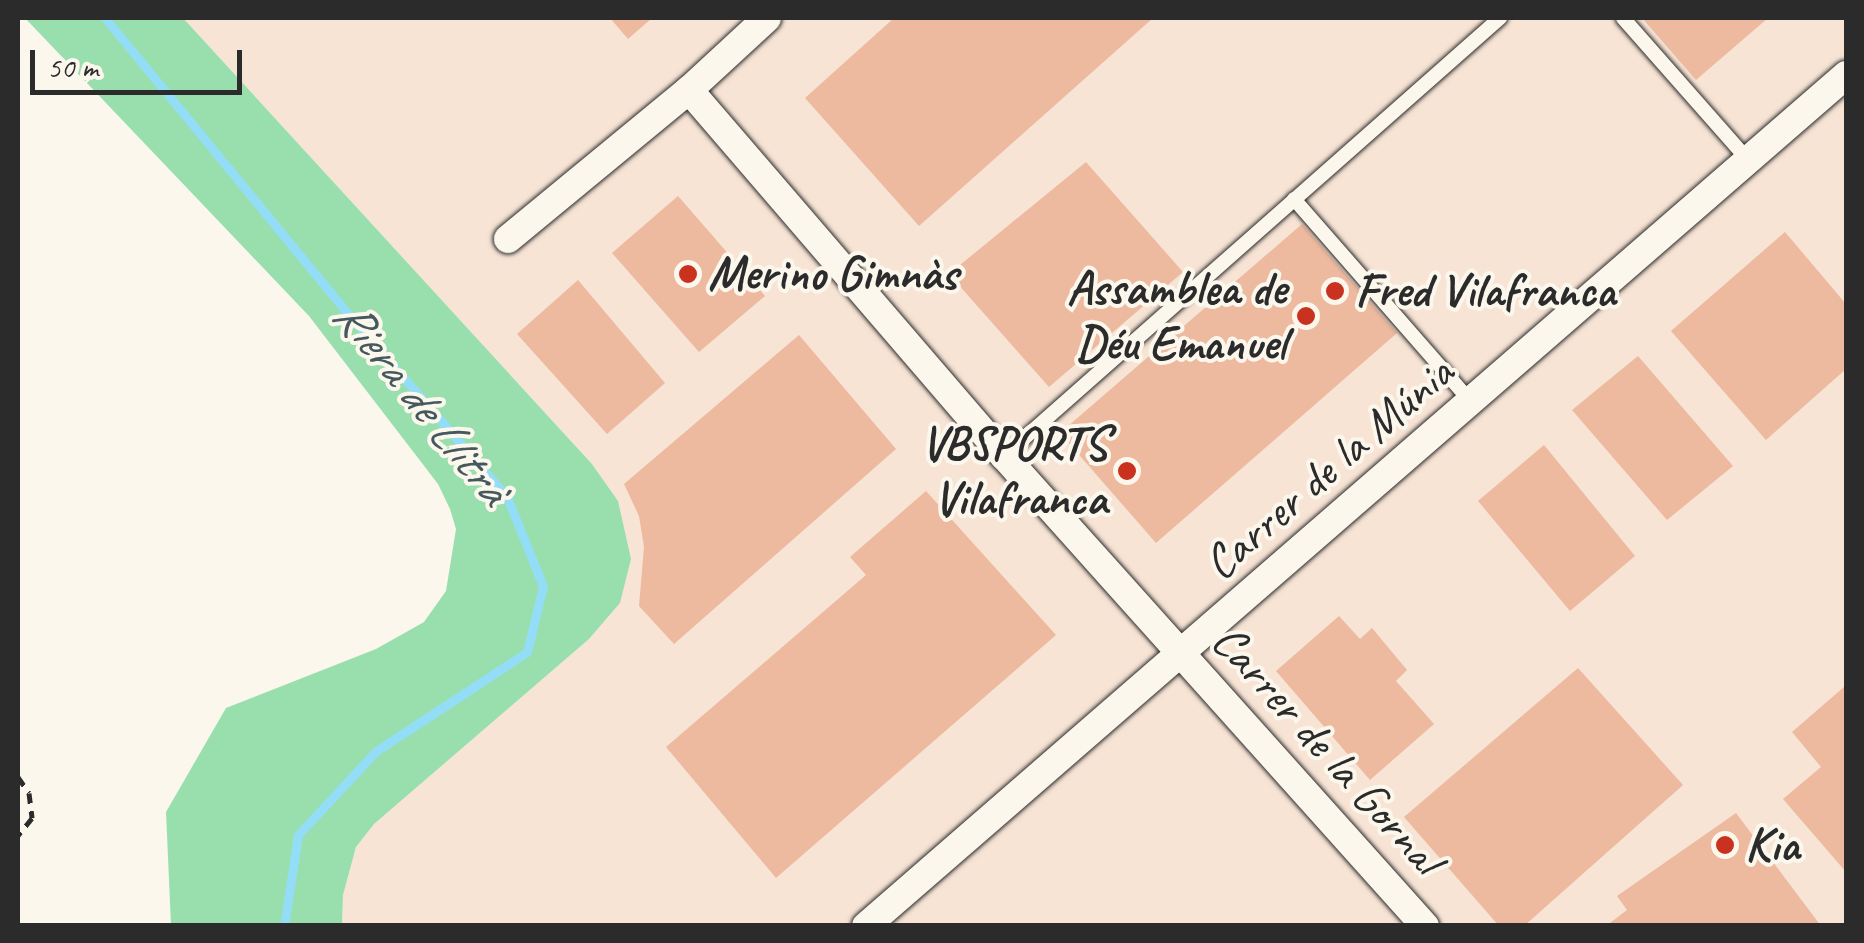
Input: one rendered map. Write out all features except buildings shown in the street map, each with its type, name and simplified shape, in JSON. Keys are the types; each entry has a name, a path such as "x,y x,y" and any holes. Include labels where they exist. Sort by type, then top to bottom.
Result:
{"street":[{"path":"508,239 689,90 767,18"},
{"name":"Carrer de la Múnia","path":"866,926 1846,75"},
{"name":"Carrer de la Gornal","path":"689,90 1004,456 1425,926"}],"lane":[{"path":"1004,456 1500,18"},
{"path":"1623,18 1749,161"},
{"path":"1294,198 1472,403"}],"path":[{"path":"18,777 30,793 32,818 18,835"}],"shaded area":[{"path":"183,18 1846,18 1846,925 342,925 343,895 356,847 374,824 589,639 620,603 618,501 592,464"}],"green space":[{"path":"25,18 183,18 592,464 618,501 631,559 620,603 589,639 374,824 356,847 343,895 342,925 171,925 166,812 226,708 376,649 424,622 446,591 456,529 450,509 438,484 309,316"}],"waterway":[{"name":"Riera de Llitrà","path":"105,18 351,317 507,497 543,586 527,652 376,751 298,835 284,926"}],"place":[{"name":"Merino Gimnàs","path":"688,274"},
{"name":"Fred Vilafranca","path":"1335,291"},
{"name":"Assamblea de Déu Emanuel","path":"1306,316"},
{"name":"VBSPORTS Vilafranca","path":"1127,471"},
{"name":"Kia","path":"1725,845"}]}
